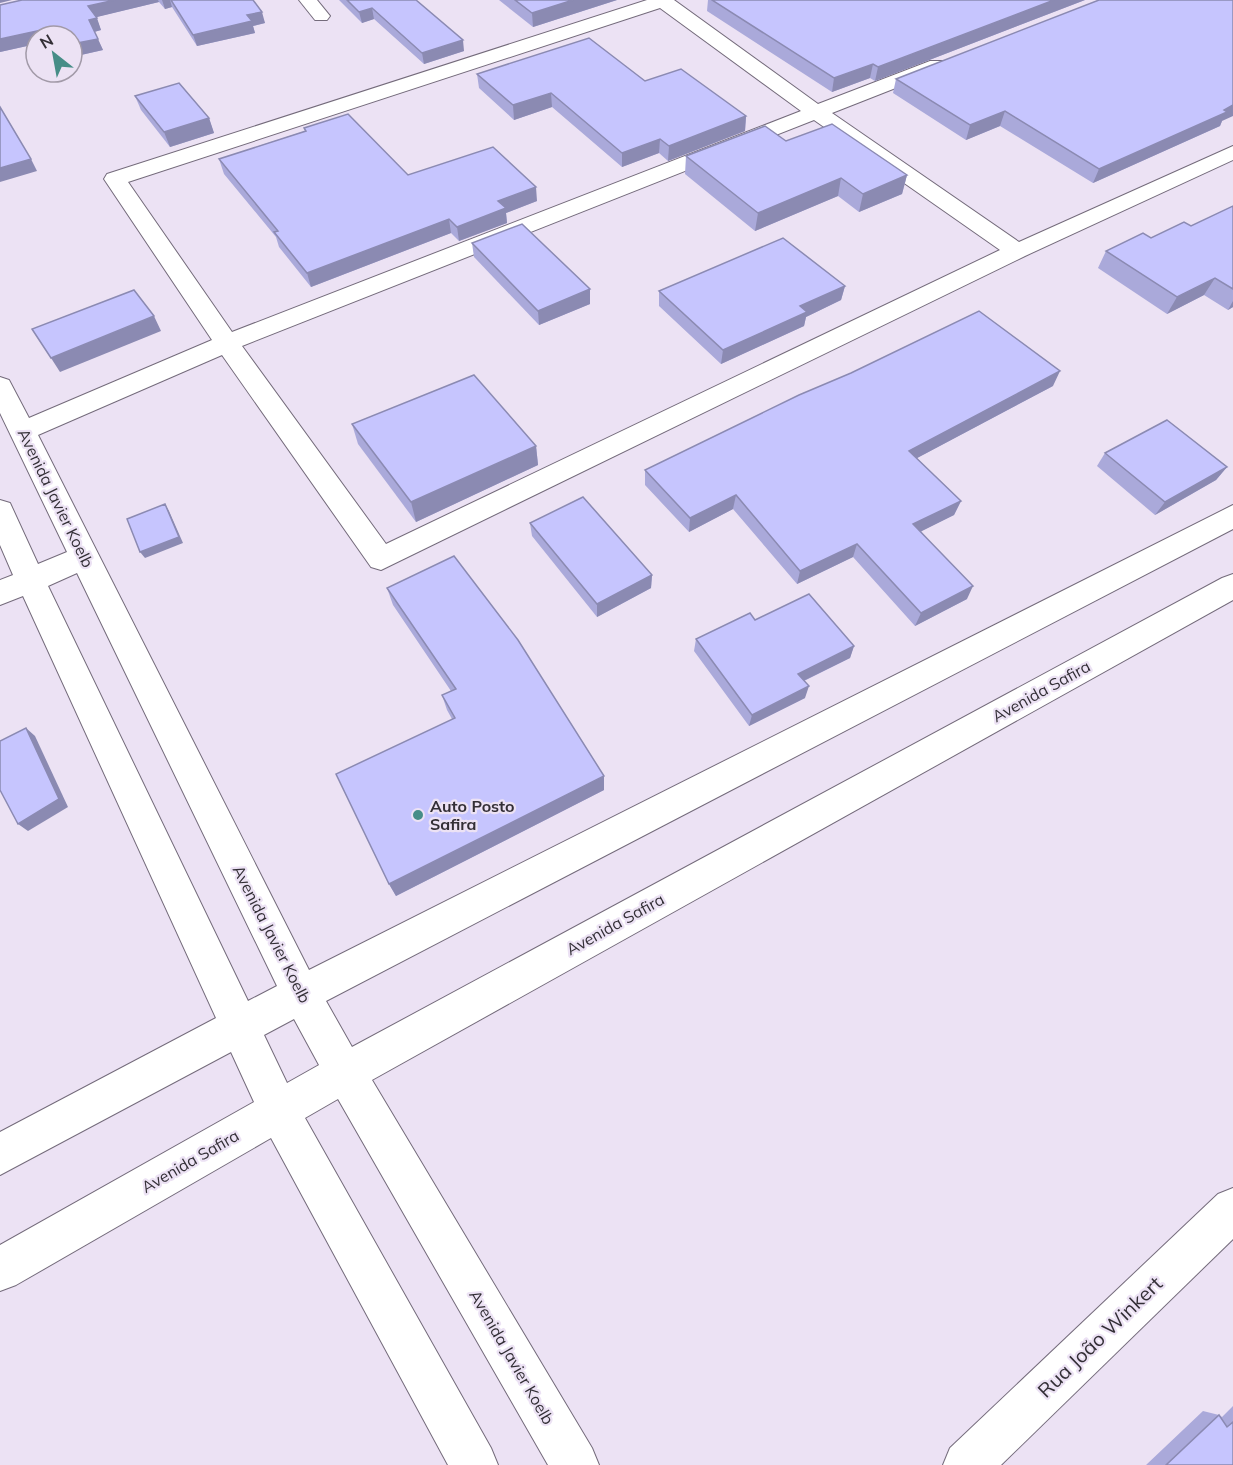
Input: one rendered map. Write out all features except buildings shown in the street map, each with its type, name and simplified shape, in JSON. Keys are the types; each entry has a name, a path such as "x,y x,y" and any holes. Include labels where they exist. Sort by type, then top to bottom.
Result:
{"street":[{"path":"308,0 321,16"},
{"path":"1017,251 816,112 663,1 116,179 227,343 381,559 1017,251 1233,152"},
{"path":"23,431 227,343 961,56"},
{"name":"Avenida Javier Koelb","path":"0,386 301,994 575,1465"},
{"path":"0,511 15,587 279,1111 474,1465"},
{"path":"0,1154 301,994 1233,516"},
{"path":"15,587 86,557"},
{"name":"Avenida Safira","path":"0,1269 345,1073 1233,586"},
{"name":"Rua João Winkert","path":"967,1465 1233,1209"}],"place":[{"name":"Auto Posto Safira","path":"418,815"}]}
